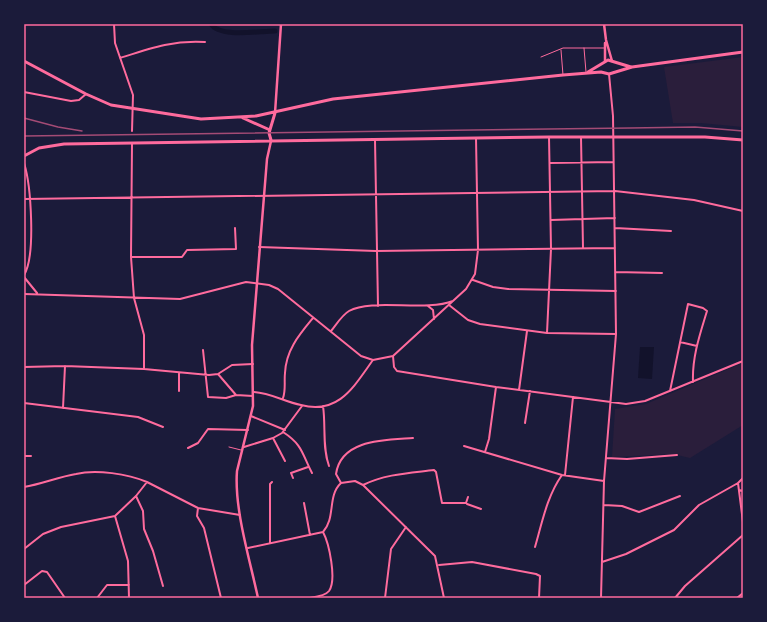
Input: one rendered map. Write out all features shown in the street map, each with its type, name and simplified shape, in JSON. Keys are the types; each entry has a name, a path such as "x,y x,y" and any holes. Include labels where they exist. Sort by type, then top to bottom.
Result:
{"main road":[{"path":"24,61 86,94 111,105 132,110 193,118 243,118 275,113 333,99 563,75 607,73 632,67 743,52"},
{"path":"613,61 615,67 613,72"},
{"path":"586,73 603,62 613,61 632,67"},
{"path":"603,62 602,69 607,73"},
{"path":"271,140 270,130 275,113"},
{"path":"243,118 270,130"},
{"path":"24,156 38,148 53,145 261,142 271,140 700,137 743,140"}],"street":[{"path":"114,24 114,43 133,95 132,131"},
{"path":"275,113 281,24"},
{"path":"604,24 606,40 613,61"},
{"path":"603,62 606,40"},
{"path":"120,58 161,44 189,41 206,42"},
{"path":"601,598 604,480 616,334 614,138 607,73"},
{"path":"24,92 71,101 79,100 86,94"},
{"path":"547,332 551,249 550,137"},
{"path":"581,137 583,248"},
{"path":"24,294 38,293 51,296 180,299 236,283 257,283 274,286 361,356 373,360 393,356 454,301 466,289 472,280 477,264 478,250 476,138"},
{"path":"258,598 240,515 236,481 251,416 254,396 252,345 268,145 271,140"},
{"path":"375,140 378,306"},
{"path":"132,144 131,257 134,298 144,335 144,369"},
{"path":"550,163 614,162"},
{"path":"24,163 28,176 30,199 30,262 24,276 38,293"},
{"path":"24,199 132,199 614,191 694,200 743,211"},
{"path":"551,220 615,218"},
{"path":"131,257 182,257 187,250 236,249 235,228"},
{"path":"615,228 641,228 671,231"},
{"path":"259,248 376,251 615,248"},
{"path":"615,272 662,273"},
{"path":"472,280 492,287 550,291 616,291"},
{"path":"331,331 344,314 350,310 360,307 446,304 454,301"},
{"path":"670,392 688,304 703,308 707,311 697,346 693,369 693,382"},
{"path":"426,305 433,310 434,320"},
{"path":"449,305 468,320 527,331 616,334"},
{"path":"282,398 285,394 284,374 288,354 292,344 313,318"},
{"path":"520,390 527,331"},
{"path":"680,342 697,346"},
{"path":"203,350 208,397 226,398 236,395 254,396"},
{"path":"393,356 393,362 397,371 496,387 626,404 645,401 670,392 743,361"},
{"path":"254,392 282,398 302,406 323,406 337,402 345,397 373,360"},
{"path":"24,367 65,366 144,369 205,375 218,374 232,365 253,364"},
{"path":"62,408 65,366"},
{"path":"178,391 179,373"},
{"path":"218,374 236,395"},
{"path":"485,452 489,439 496,387"},
{"path":"525,423 530,391"},
{"path":"535,548 545,510 555,485 564,475 573,397"},
{"path":"24,403 138,417 164,427"},
{"path":"244,447 273,438 284,431 302,406"},
{"path":"323,406 326,423 325,451 329,466"},
{"path":"251,416 284,431 291,437 302,451 312,473"},
{"path":"188,448 198,443 208,429 248,430"},
{"path":"273,438 285,461"},
{"path":"341,483 336,474 342,459 356,447 413,438"},
{"path":"464,446 564,475 604,480"},
{"path":"606,458 627,459 677,455"},
{"path":"24,456 31,456"},
{"path":"293,478 291,473 308,467"},
{"path":"363,485 371,481 393,476 434,470 436,472 442,503 466,504 481,509"},
{"path":"24,487 42,484 75,474 101,472 147,482 198,508 240,515"},
{"path":"602,562 626,554 674,530 699,505 738,483 743,478"},
{"path":"248,548 323,532 330,522 335,490 341,483 355,481 363,485 435,556 439,565 444,598"},
{"path":"24,549 43,534 62,527 115,516 136,496 147,482"},
{"path":"270,543 270,484 272,482"},
{"path":"738,483 743,522"},
{"path":"739,490 743,491"},
{"path":"136,496 143,511 144,529 153,551 163,586"},
{"path":"604,505 622,506 639,512 680,496"},
{"path":"466,504 468,497"},
{"path":"304,503 310,535"},
{"path":"198,508 197,516 204,528 221,598"},
{"path":"115,516 128,561 129,598"},
{"path":"385,598 391,549 406,527"},
{"path":"308,598 325,594 331,586 332,574 329,551 323,532"},
{"path":"675,598 685,586 743,535"},
{"path":"439,565 472,562 540,576 538,598"},
{"path":"24,585 42,571 47,572 66,598"},
{"path":"97,598 107,585 129,584"},
{"path":"737,598 743,593"}],"lane":[{"path":"542,57 560,49 584,47 605,48"},
{"path":"584,47 586,73"},
{"path":"560,49 563,75"},
{"path":"229,448 242,450"}],"shaded area":[{"path":"743,57 743,127 701,123 673,123 664,67"},
{"path":"640,347 654,347 652,379 638,378"},
{"path":"743,363 743,425 690,458 673,454 612,457 615,409 646,404"}],"waterway":[{"path":"211,24 223,31 240,33 275,31"}],"railway":[{"path":"24,118 58,127 82,131"},
{"path":"24,136 695,127 743,131"}]}
